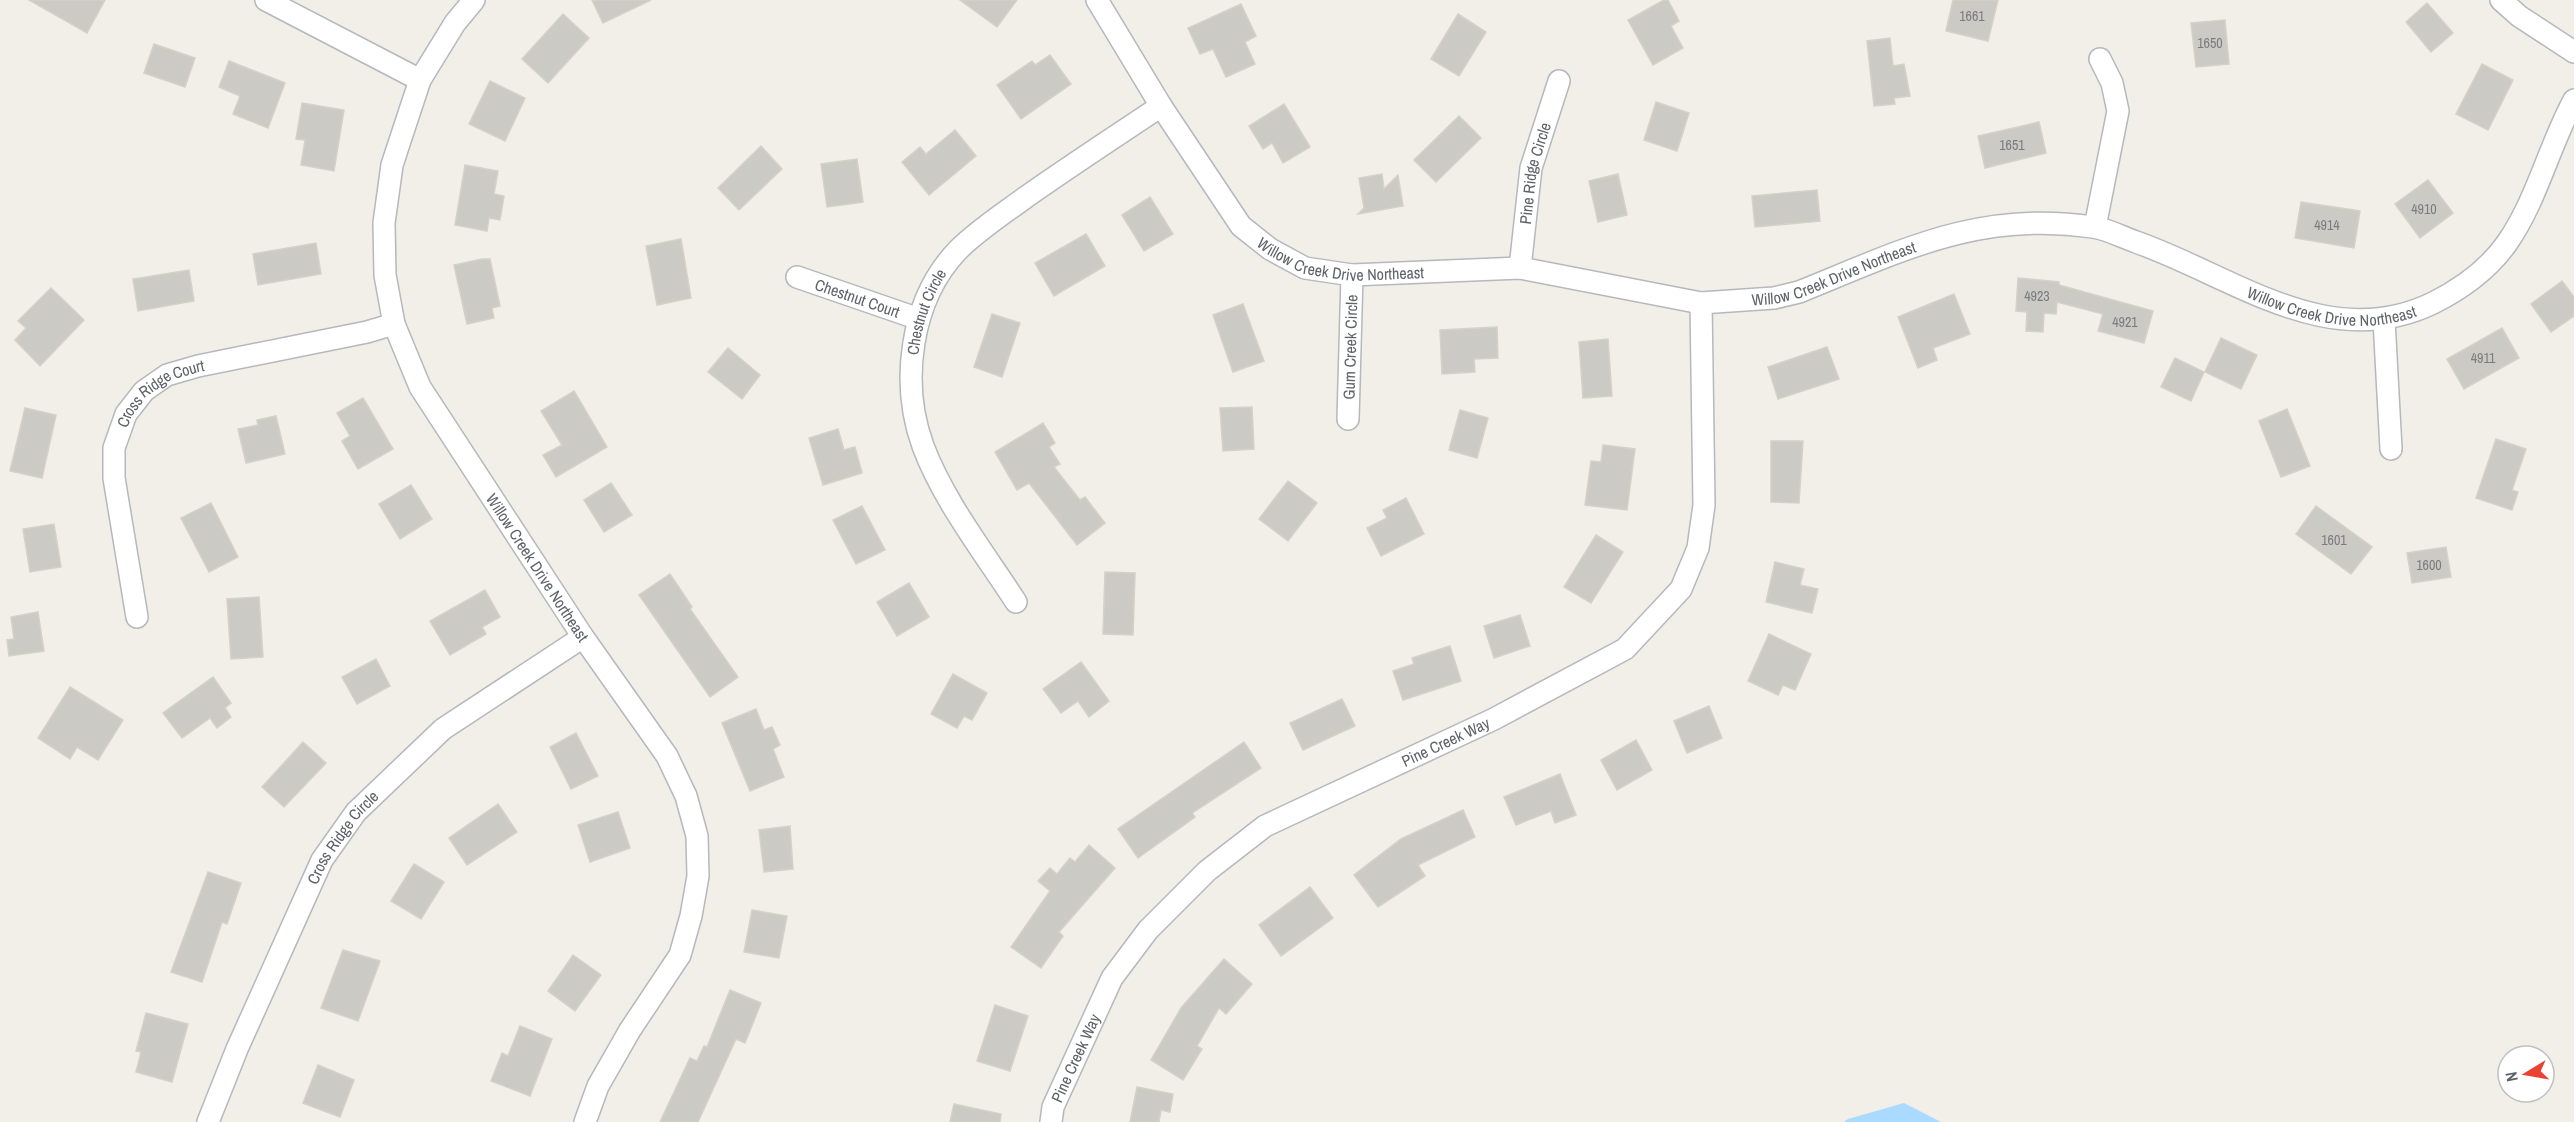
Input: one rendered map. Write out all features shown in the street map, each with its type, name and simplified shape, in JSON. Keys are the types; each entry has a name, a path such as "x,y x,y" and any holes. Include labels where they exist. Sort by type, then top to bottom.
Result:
{"street":[{"path":"266,0 420,80"},
{"name":"Willow Creek Drive Northeast","path":"474,0 455,23 420,80 392,165 384,223 385,275 394,324 420,387 583,637 667,756 686,796 697,836 698,876 691,916 680,955 630,1030 598,1086 585,1122"},
{"name":"Willow Creek Drive Northeast","path":"1097,0 1161,106 1241,226 1270,249 1305,268 1352,275 1520,268 1701,303 1774,298 1799,292 1918,244 1965,230 2007,224 2094,227 2159,250 2304,313 2334,319 2384,320 2424,307 2448,296 2490,266 2509,241 2574,100"},
{"path":"2501,0 2574,52"},
{"path":"2094,227 2118,111 2112,83 2100,59"},
{"name":"Pine Ridge Circle","path":"1520,268 1531,168 1559,81"},
{"name":"Chestnut Circle","path":"1016,602 943,487 923,446 913,396 912,349 919,319 936,282 957,251 993,220 1161,106"},
{"name":"Gum Creek Circle","path":"1348,419 1352,275"},
{"name":"Chestnut Court","path":"797,277 919,319"},
{"name":"Pine Creek Way","path":"1051,1122 1053,1107 1112,978 1148,930 1207,871 1265,826 1494,720 1625,649 1681,589 1698,548 1704,505 1701,303"},
{"path":"2384,320 2391,449"},
{"name":"Cross Ridge Court","path":"137,617 114,478 114,448 126,414 144,391 166,375 198,366 367,332 394,324"},
{"name":"Cross Ridge Circle","path":"208,1122 241,1039 322,860 356,812 443,729 583,637"}],"water":[{"path":"1904,1103 1941,1122 1844,1122 1848,1119"}],"building":[{"path":"29,0 105,0 87,33"},
{"path":"592,0 651,0 603,23"},
{"path":"960,0 1017,0 997,27"},
{"path":"1668,0 1679,21 1671,26 1683,48 1653,65 1628,20"},
{"path":"1953,0 1998,0 1988,41 1946,31"},
{"path":"2427,3 2453,33 2431,52 2406,22"},
{"path":"1241,4 1256,36 1245,42 1255,64 1226,77 1213,49 1200,54 1188,28"},
{"path":"563,14 589,38 548,83 522,59"},
{"path":"1458,14 1486,32 1459,76 1431,59"},
{"path":"2225,20 2229,64 2196,67 2191,23"},
{"path":"1890,38 1893,66 1904,64 1910,96 1894,98 1895,104 1874,106 1867,41"},
{"path":"154,44 195,58 185,87 144,73"},
{"path":"1050,55 1071,84 1021,119 997,85 1032,61 1035,65"},
{"path":"229,61 285,83 268,128 233,114 240,96 219,87"},
{"path":"2482,64 2513,80 2488,130 2456,114"},
{"path":"490,81 525,98 505,141 469,124"},
{"path":"1656,102 1689,113 1677,151 1644,140"},
{"path":"302,103 344,110 334,171 301,165 305,140 296,139"},
{"path":"1284,104 1310,147 1283,163 1272,143 1263,149 1249,126"},
{"path":"1459,116 1481,138 1436,182 1414,160"},
{"path":"2039,122 2046,153 1985,168 1978,136"},
{"path":"955,130 976,156 929,195 902,162 920,147 926,154"},
{"path":"761,146 782,169 739,210 718,188"},
{"path":"857,159 863,202 827,207 821,164"},
{"path":"465,165 498,171 494,194 504,196 500,220 489,218 487,231 455,225"},
{"path":"1382,174 1384,189 1398,175 1403,206 1358,214 1364,208 1359,178"},
{"path":"1618,174 1627,215 1598,222 1589,181"},
{"path":"2428,180 2453,213 2420,238 2395,204"},
{"path":"1817,190 1820,221 1755,227 1752,196"},
{"path":"1150,197 1173,234 1144,251 1122,215"},
{"path":"2301,202 2360,211 2354,248 2295,238"},
{"path":"1086,234 1105,266 1054,296 1035,263"},
{"path":"681,239 691,298 657,305 646,246"},
{"path":"316,243 321,274 258,285 253,254"},
{"path":"490,259 500,306 492,308 494,318 467,324 454,265"},
{"path":"189,270 194,301 138,311 133,279"},
{"path":"2018,278 2059,282 2059,285 2153,311 2144,343 2098,331 2103,314 2057,302 2056,314 2044,313 2043,332 2026,331 2027,312 2016,311"},
{"path":"2562,281 2574,297 2574,316 2551,332 2531,304"},
{"path":"51,288 84,320 40,366 15,340 26,328 18,321"},
{"path":"1954,294 1970,334 1933,348 1937,360 1918,368 1898,317"},
{"path":"1243,304 1264,361 1233,372 1213,315"},
{"path":"992,314 1020,323 1002,377 974,367"},
{"path":"1497,327 1498,358 1474,359 1475,372 1442,374 1440,330"},
{"path":"2502,328 2519,358 2464,389 2447,359"},
{"path":"2221,338 2257,355 2241,389 2205,372"},
{"path":"1608,339 1612,396 1583,398 1579,342"},
{"path":"1827,347 1839,379 1778,399 1768,367"},
{"path":"728,348 760,375 742,399 708,372"},
{"path":"2175,358 2204,372 2191,401 2161,387"},
{"path":"574,391 607,447 556,477 543,455 562,445 541,411"},
{"path":"363,398 393,449 358,469 342,441 350,436 337,413"},
{"path":"1252,407 1254,449 1223,451 1220,408"},
{"path":"25,408 56,415 42,478 10,471"},
{"path":"2287,409 2310,466 2281,477 2259,421"},
{"path":"1460,410 1488,418 1477,458 1449,450"},
{"path":"276,416 285,454 246,463 238,429 258,425 257,420"},
{"path":"1043,423 1055,443 1049,447 1060,464 1054,467 1080,500 1085,497 1105,523 1077,545 1029,483 1017,490 995,452"},
{"path":"838,429 844,450 855,447 862,473 823,485 809,438"},
{"path":"2496,439 2526,449 2512,490 2518,492 2512,510 2476,498"},
{"path":"1771,441 1803,441 1799,503 1771,502"},
{"path":"1603,445 1635,449 1627,510 1585,505 1591,461 1601,462"},
{"path":"1288,481 1317,503 1288,541 1259,519"},
{"path":"611,483 632,515 604,532 584,500"},
{"path":"411,485 432,519 400,539 379,504"},
{"path":"1406,498 1424,534 1381,556 1367,528 1387,518 1383,510"},
{"path":"211,503 238,557 209,572 181,518"},
{"path":"862,506 885,550 856,564 833,520"},
{"path":"2316,506 2372,547 2351,574 2296,534"},
{"path":"54,524 61,567 30,572 23,529"},
{"path":"1596,535 1623,552 1591,603 1564,587"},
{"path":"2446,547 2451,577 2412,583 2407,553"},
{"path":"1775,562 1804,569 1800,585 1818,589 1812,613 1766,602"},
{"path":"1105,572 1135,573 1133,635 1103,634"},
{"path":"670,574 692,607 690,609 738,677 710,697 639,595"},
{"path":"909,583 929,617 897,636 877,602"},
{"path":"485,590 500,617 482,627 486,634 450,655 430,621"},
{"path":"259,597 263,657 231,659 227,599"},
{"path":"38,612 44,651 9,656 7,640 14,639 11,617"},
{"path":"1520,615 1530,646 1494,658 1484,626"},
{"path":"1769,634 1811,654 1795,690 1783,685 1778,695 1748,681"},
{"path":"1450,646 1461,681 1403,700 1393,671 1414,664 1412,658"},
{"path":"376,659 390,686 357,704 342,677"},
{"path":"1081,662 1109,701 1089,717 1078,701 1061,713 1043,689"},
{"path":"953,674 987,693 972,720 964,716 957,728 931,714"},
{"path":"213,677 231,703 225,708 231,717 217,728 210,718 182,738 163,713"},
{"path":"70,687 123,720 98,760 77,747 70,759 38,738"},
{"path":"1342,699 1355,726 1303,750 1290,723"},
{"path":"1709,706 1722,738 1687,753 1674,721"},
{"path":"756,709 764,730 772,727 780,745 773,749 784,777 750,791 722,723"},
{"path":"576,733 598,776 571,789 550,747"},
{"path":"1636,740 1652,770 1617,790 1601,760"},
{"path":"303,742 326,763 284,807 262,787"},
{"path":"1244,742 1261,768 1192,813 1195,817 1138,858 1118,829"},
{"path":"1560,774 1576,815 1555,823 1551,811 1516,825 1504,797"},
{"path":"498,804 517,832 467,865 449,838"},
{"path":"1463,810 1475,837 1418,865 1425,876 1378,907 1354,875 1401,839"},
{"path":"618,812 630,848 590,862 578,825"},
{"path":"790,826 793,869 764,872 759,830"},
{"path":"1089,845 1115,868 1059,932 1063,936 1041,968 1011,947 1050,891 1038,881 1050,868 1057,874 1070,858 1075,862"},
{"path":"414,864 444,882 421,919 391,901"},
{"path":"208,872 241,883 227,924 222,922 202,982 171,972"},
{"path":"1310,887 1333,918 1281,956 1259,925"},
{"path":"752,910 787,916 779,958 744,952"},
{"path":"343,950 380,961 358,1021 321,1008"},
{"path":"573,955 601,975 575,1011 548,991"},
{"path":"1224,959 1252,984 1226,1014 1219,1008 1197,1046 1202,1049 1183,1080 1151,1060 1181,1008"},
{"path":"730,990 761,1003 745,1043 736,1039 698,1122 660,1122 690,1058 697,1061 704,1046 707,1047"},
{"path":"995,1005 1028,1016 1010,1071 977,1061"},
{"path":"146,1013 188,1024 172,1082 136,1072 141,1052 136,1051"},
{"path":"520,1026 552,1039 530,1096 491,1081 502,1053 508,1056"},
{"path":"318,1065 354,1080 340,1117 303,1103"},
{"path":"1137,1087 1173,1094 1170,1112 1161,1110 1159,1122 1130,1122"},
{"path":"954,1104 1001,1114 1000,1122 950,1122"}]}
